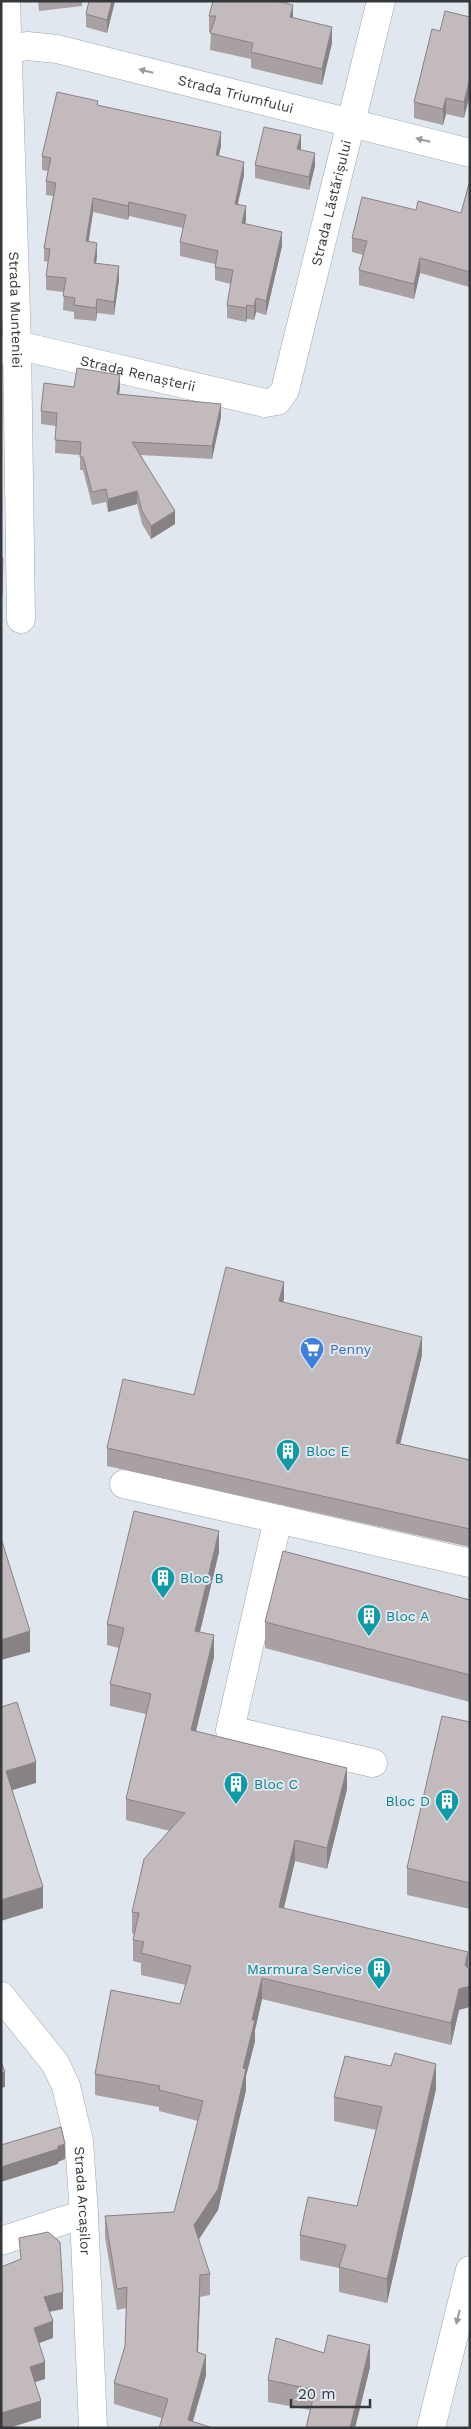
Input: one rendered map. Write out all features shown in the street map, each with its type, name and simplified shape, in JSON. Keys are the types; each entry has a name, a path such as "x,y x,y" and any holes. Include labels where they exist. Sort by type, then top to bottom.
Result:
{"street":[{"name":"Strada Munteniei","path":"6,1 9,348 21,619"},
{"name":"Strada Lăstărișului","path":"277,401 285,390 382,1"},
{"name":"Strada Triumfului","path":"5,50 27,46 57,49 470,153"},
{"name":"Strada Renașterii","path":"9,348 265,403 277,401"},
{"path":"124,1484 470,1563"},
{"path":"278,1520 230,1730 373,1763"},
{"name":"Strada Arcașilor","path":"1,1996 55,2063 66,2086 79,2141 93,2428"},
{"path":"1,2241 84,2214"},
{"path":"430,2428 470,2270"}],"building":[{"path":"89,1 112,1 107,20 86,14"},
{"path":"213,1 277,1 293,5 290,17 332,27 322,69 251,52 253,43 210,33 216,16 209,16"},
{"path":"445,11 470,17 470,78 464,102 446,98 443,109 414,102 432,29 440,31"},
{"path":"57,92 98,101 97,105 221,132 216,155 244,162 235,204 246,206 242,223 282,232 266,301 256,298 254,306 247,305 246,308 227,305 233,270 215,267 218,251 180,242 186,215 129,202 128,206 93,198 86,241 97,243 94,263 119,266 114,302 97,299 96,308 74,305 75,298 63,296 66,278 46,276 50,249 44,248 56,183 46,181 51,158 42,156"},
{"path":"264,127 301,135 297,149 315,153 309,177 255,165"},
{"path":"470,180 470,272 420,258 414,284 359,270 367,241 352,238 362,197 416,210 418,201 461,213"},
{"path":"77,368 120,375 117,394 221,404 212,446 132,442 175,511 151,526 142,511 137,491 108,499 106,489 92,492 83,457 80,457 81,442 55,440 57,413 41,411 44,383 74,387"},
{"path":"1,555 3,559 1,595"},
{"path":"226,1267 284,1282 279,1301 422,1337 396,1443 470,1460 470,1529 107,1448 123,1379 194,1395"},
{"path":"134,1511 219,1531 195,1631 214,1635 191,1730 347,1768 327,1848 295,1840 279,1907 468,1952 465,1965 470,1970 470,1986 459,1989 451,2023 262,1978 252,2020 255,2020 243,2068 246,2069 218,2189 194,2225 210,2274 200,2275 197,2352 206,2355 188,2420 213,2428 159,2428 168,2399 114,2383 125,2346 127,2287 117,2289 105,2216 174,2212 203,2101 159,2090 160,2086 95,2074 111,1990 180,2004 191,1966 141,1953 144,1942 133,1940 139,1913 132,1912 144,1859 185,1813 126,1799 151,1694 110,1684 124,1628 107,1624"},
{"path":"1,1538 30,1631 1,1640"},
{"name":"Bloc A","path":"283,1551 470,1600 470,1675 265,1622"},
{"path":"17,1702 36,1762 6,1771 43,1887 1,1900 1,1707"},
{"name":"Bloc D","path":"442,1716 470,1722 470,1883 407,1868"},
{"path":"395,2053 436,2064 387,2279 339,2267 346,2245 300,2235 308,2197 357,2206 382,2107 334,2097 345,2056 391,2066"},
{"path":"1,2061 5,2072 1,2073"},
{"path":"61,2127 65,2144 58,2146 58,2149 1,2167 1,2145"},
{"path":"48,2232 60,2242 63,2292 44,2297 53,2321 34,2328 45,2362 30,2367 41,2401 1,2413 1,2267 21,2259 19,2238"},
{"path":"328,2335 370,2345 350,2428 306,2428 315,2390 268,2380 276,2338 324,2353"}],"place":[{"name":"Penny","path":"312,1370"},
{"name":"Bloc E","path":"288,1472"},
{"name":"Bloc B","path":"163,1599"},
{"name":"Bloc A","path":"369,1637"},
{"name":"Bloc C","path":"236,1805"},
{"name":"Bloc D","path":"447,1822"},
{"name":"Marmura Service","path":"379,1990"}]}
